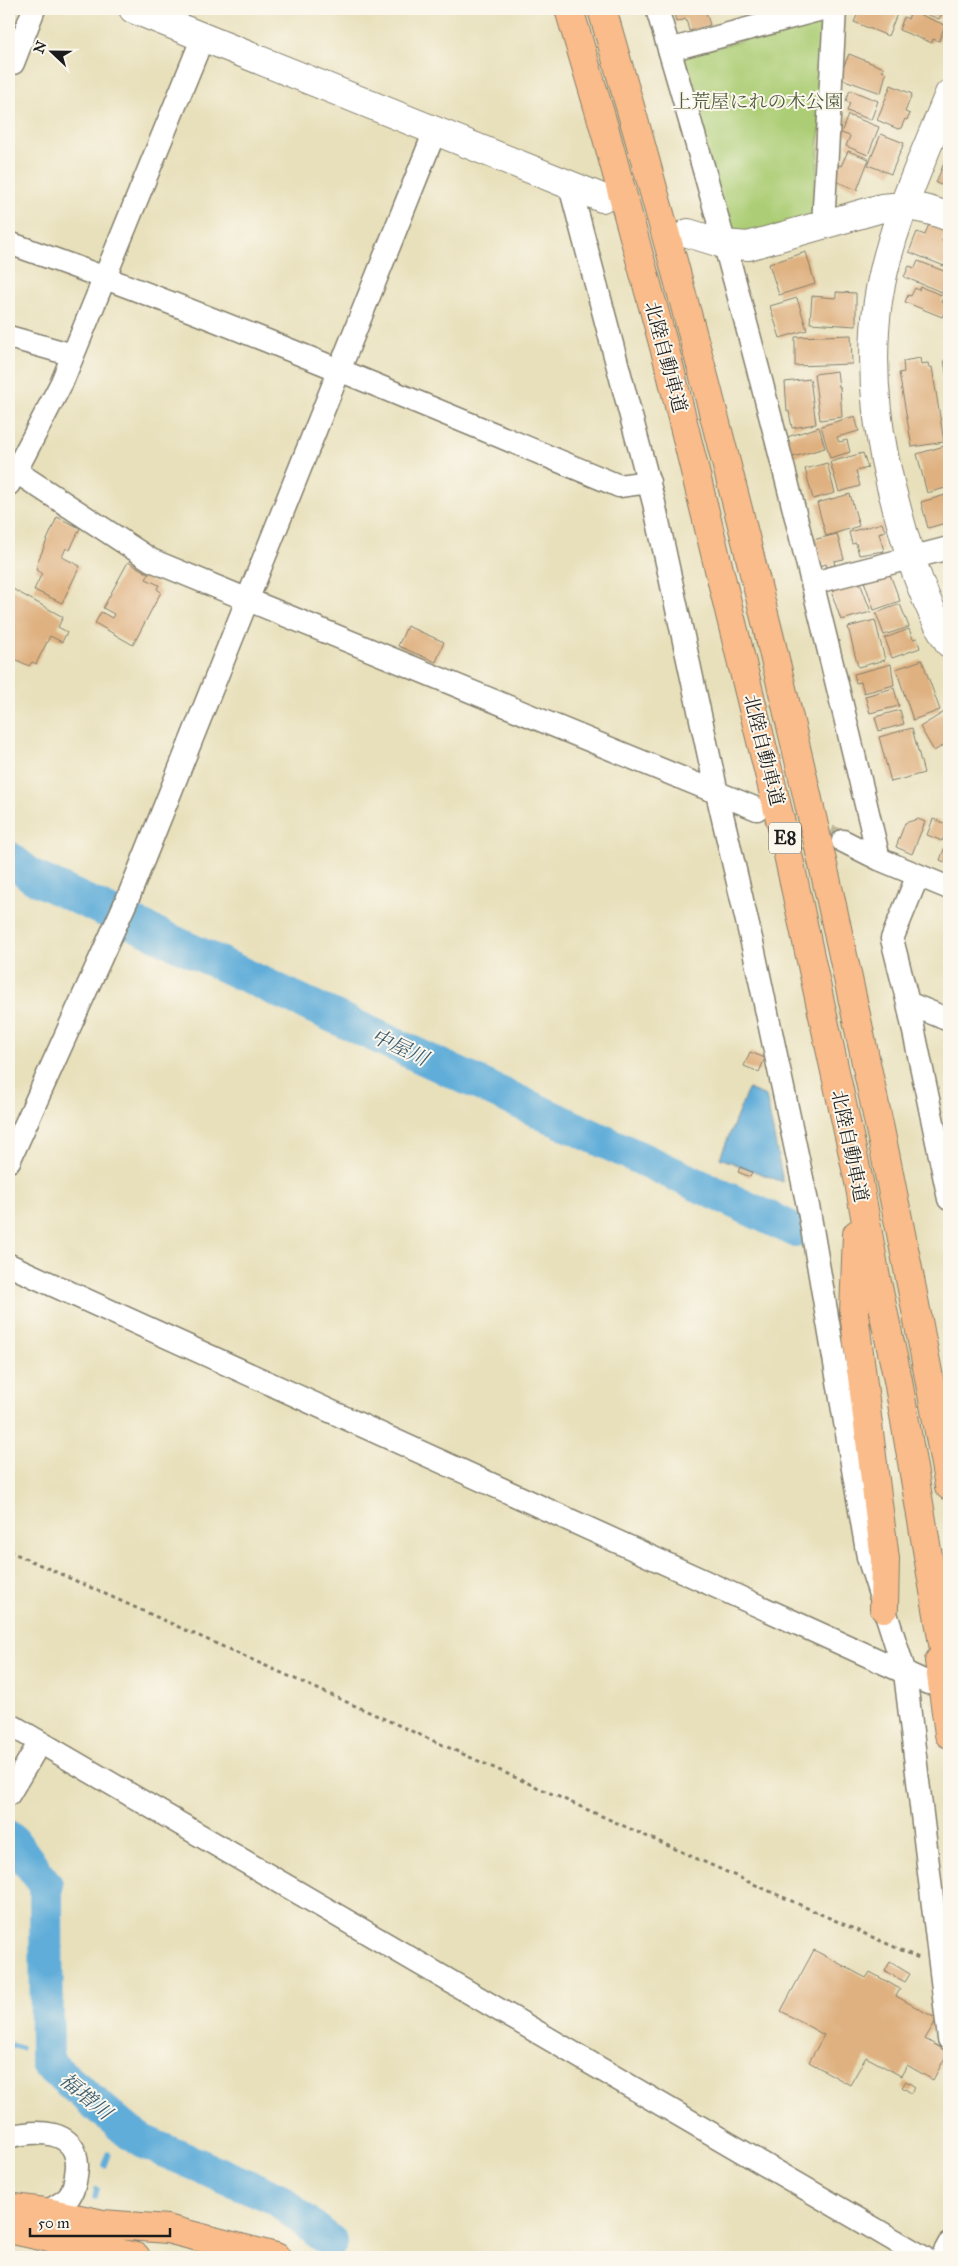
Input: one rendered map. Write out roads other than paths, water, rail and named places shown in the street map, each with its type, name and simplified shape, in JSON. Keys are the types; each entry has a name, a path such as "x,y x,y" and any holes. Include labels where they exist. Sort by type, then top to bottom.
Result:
{"highway":[{"name":"北陸自動車道","path":"569,9 604,127 664,346 724,583 782,827 858,1182 898,1380 933,1579 939,1681"},
{"name":"北陸自動車道","path":"602,9 704,369 815,825 871,1084 949,1486"},
{"path":"858,1182 854,1313 885,1559 884,1608"},
{"path":"933,1579 939,1663 949,1734"},
{"path":"9,2207 46,2212 104,2244 136,2257"},
{"path":"9,2229 104,2244 164,2245 210,2257"},
{"path":"104,2244 168,2229 276,2257"}],"street":[{"path":"9,63 13,63 34,9"},
{"path":"133,9 602,198"},
{"path":"657,9 724,244 813,583 880,859"},
{"path":"669,50 822,9"},
{"path":"824,225 835,9"},
{"path":"203,37 62,382 11,474 151,560 757,808"},
{"path":"949,94 904,206 890,250 878,300 873,365 878,430 884,462 910,558 929,606 949,643"},
{"path":"9,1161 130,893 435,130"},
{"path":"570,186 649,482 717,793 753,947 808,1212 868,1556 905,1673 949,2038"},
{"path":"688,233 724,244 748,246 882,208 904,206 925,208 949,217"},
{"path":"9,243 106,278 338,370 619,486 649,482"},
{"path":"9,337 73,355"},
{"path":"813,583 949,548"},
{"path":"843,841 949,888"},
{"path":"918,875 892,939 944,1151 949,1199"},
{"path":"908,1003 949,1020"},
{"path":"9,1265 905,1673 939,1681"},
{"path":"9,1724 923,2257"},
{"path":"9,1794 40,1742"},
{"path":"9,2138 26,2133 40,2132 65,2140 73,2149 77,2160 74,2188 68,2198 46,2212"},
{"path":"942,2257 949,2244"}],"water":[{"path":"748,1089 766,1096 783,1182 720,1158"}],"waterway":[{"name":"中屋川","path":"9,858 33,877 795,1230"},
{"name":"福増川","path":"9,1838 46,1885 47,2063 130,2133 144,2142 276,2198 331,2242"},
{"path":"9,2044 21,2048"},
{"path":"36,2054 47,2063"},
{"name":"福増川","path":"121,2134 125,2129"},
{"path":"104,2165 108,2154"},
{"path":"95,2197 97,2189"}],"tunnel":[{"path":"768,812 843,841"}],"park label":[{"name":"上荒屋にれの木公園","path":"758,101"}]}
